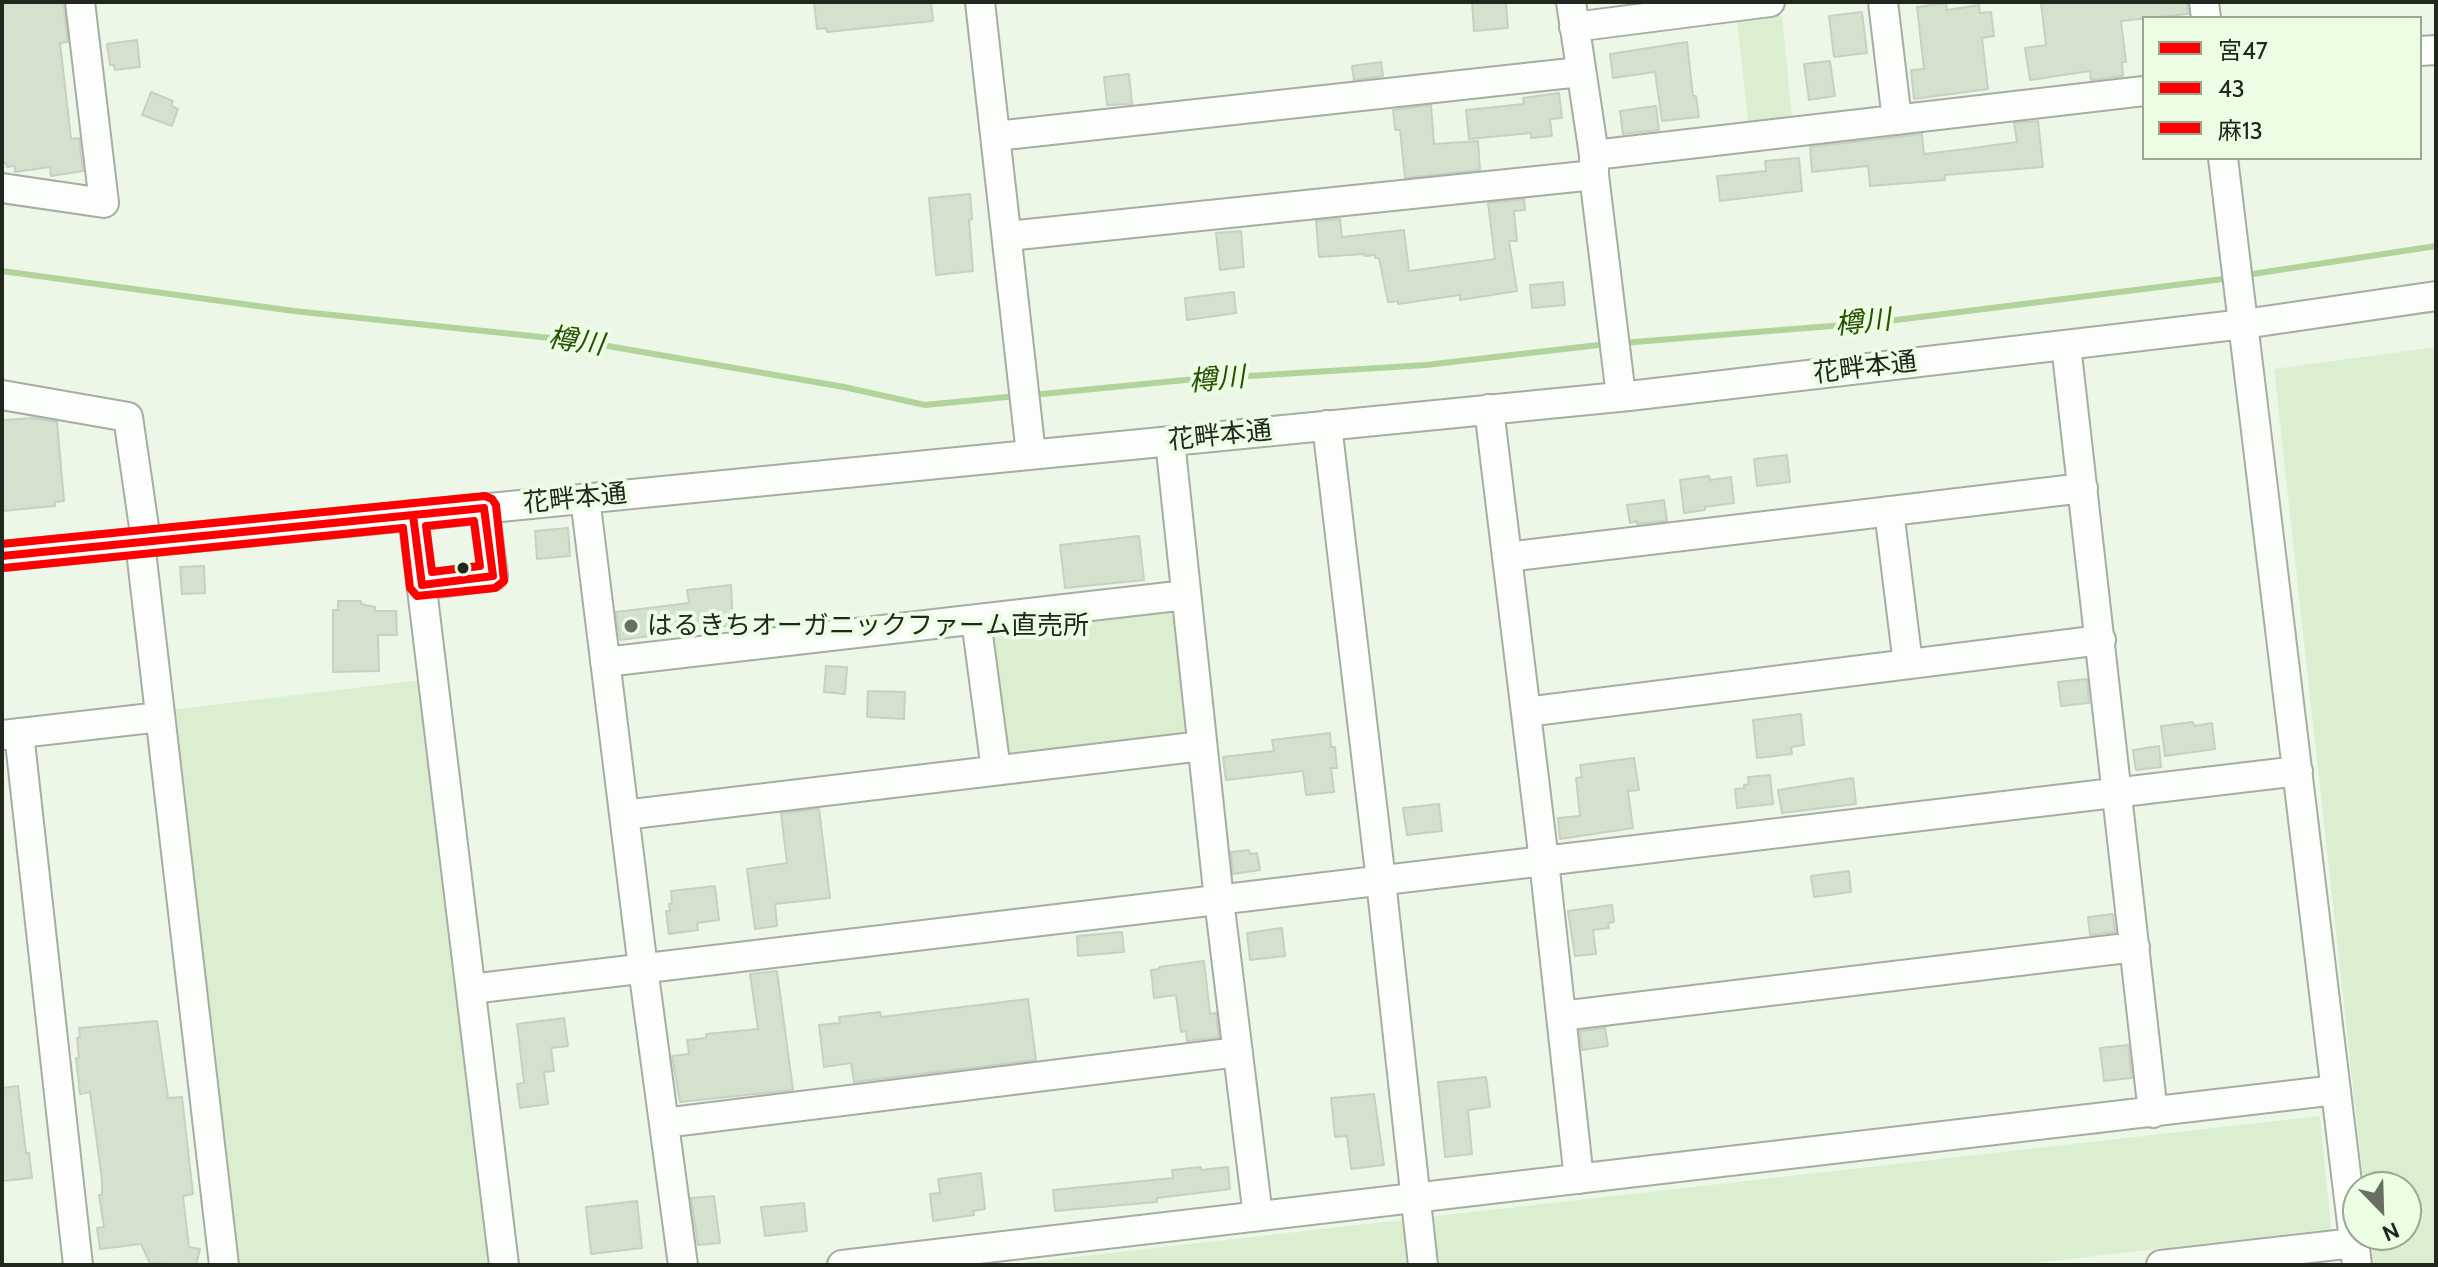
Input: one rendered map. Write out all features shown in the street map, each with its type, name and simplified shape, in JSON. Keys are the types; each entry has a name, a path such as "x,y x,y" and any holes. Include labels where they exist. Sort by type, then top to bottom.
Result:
{"street":[{"path":"2,188 104,203 80,2"},
{"path":"980,2 1030,441"},
{"path":"1621,396 1594,165 1572,14 1770,2"},
{"path":"1883,2 1897,120"},
{"path":"996,136 1580,72"},
{"path":"1008,236 1594,165 1897,120 2142,91"},
{"path":"2169,1265 2355,1254 2223,160"},
{"name":"花畔本通","path":"2,556 585,498 1030,441 1170,441 1621,396 2244,324 2436,296"},
{"path":"2066,345 2153,1113"},
{"path":"2,395 128,417 224,1265"},
{"path":"1489,409 1579,1179"},
{"path":"1327,425 1423,1265"},
{"path":"1170,441 1219,900 1258,1216"},
{"path":"1507,557 2083,488"},
{"path":"585,498 683,1265"},
{"path":"422,585 493,576 484,508"},
{"path":"1889,511 1908,664"},
{"path":"413,515 504,1265"},
{"path":"605,662 1186,595"},
{"path":"976,620 996,770"},
{"path":"1526,712 2101,640"},
{"path":"78,1265 10,734 160,717"},
{"path":"624,815 1202,746"},
{"path":"471,989 2298,771"},
{"path":"1561,1016 2135,947"},
{"path":"664,1123 1238,1052"},
{"path":"842,1265 2336,1090"}],"green space":[{"path":"1782,15 1792,117 1748,122 1737,20"},
{"path":"2436,347 2436,1265 2373,1265 2372,1251 2422,1251 2422,1171 2362,1171 2274,369"},
{"path":"1169,605 1178,614 1191,730 1182,739 1004,758 985,634 992,627"},
{"path":"421,680 488,1265 238,1265 170,710"},
{"path":"2320,1116 2331,1229 2017,1265 1004,1265"}],"building":[{"path":"2,2 63,2 68,42 60,43 71,139 79,138 83,171 51,176 50,167 15,172 15,166 7,167 6,163 2,163"},
{"path":"814,2 931,2 933,21 827,32 826,28 817,29"},
{"path":"1472,2 1506,2 1508,28 1474,31"},
{"path":"2187,2 2188,14 2142,16 2142,19 2121,21 2126,62 2122,62 2123,76 2091,80 2090,71 2030,80 2025,48 2046,45 2041,3"},
{"path":"1946,3 1947,10 1979,5 1980,13 1991,12 1994,36 1982,38 1988,89 1914,99 1911,70 1924,69 1917,7"},
{"path":"1862,12 1867,53 1834,57 1829,16"},
{"path":"137,40 140,67 115,70 114,65 110,65 107,44"},
{"path":"1687,42 1693,96 1696,96 1699,117 1662,121 1655,72 1613,78 1610,54"},
{"path":"1830,61 1835,96 1809,100 1804,64"},
{"path":"1381,62 1383,76 1354,80 1352,66"},
{"path":"1129,74 1132,104 1107,105 1104,77"},
{"path":"151,92 173,101 171,106 178,109 172,126 142,115"},
{"path":"1559,93 1562,118 1550,119 1552,136 1531,138 1531,133 1469,139 1466,110 1524,104 1523,98"},
{"path":"1431,105 1434,144 1478,141 1480,170 1405,178 1400,130 1395,130 1393,110"},
{"path":"1656,106 1659,130 1623,134 1620,111"},
{"path":"2038,121 2043,167 1945,175 1945,180 1870,186 1868,166 1812,172 1810,147 1922,134 1924,154 2017,142 2014,123"},
{"path":"1799,158 1802,191 1720,201 1717,176 1766,171 1765,161"},
{"path":"970,194 973,271 936,275 929,198"},
{"path":"1524,199 1525,210 1514,211 1517,241 1509,241 1517,291 1460,300 1460,295 1398,304 1398,301 1388,302 1379,258 1375,255 1319,257 1316,221 1340,219 1342,237 1404,230 1409,271 1495,259 1488,203"},
{"path":"1241,231 1244,267 1220,270 1216,233"},
{"path":"1563,282 1565,305 1532,308 1530,285"},
{"path":"1234,292 1236,313 1187,320 1185,298"},
{"path":"33,418 57,422 64,501 55,502 55,506 2,511 2,420"},
{"path":"1787,455 1790,482 1757,486 1754,459"},
{"path":"1709,476 1710,480 1731,477 1734,503 1684,513 1680,480"},
{"path":"1664,500 1667,521 1630,523 1627,505"},
{"path":"568,528 570,556 537,559 535,531"},
{"path":"1139,536 1144,580 1065,588 1060,545"},
{"path":"204,566 205,593 182,594 180,567"},
{"path":"731,585 733,625 620,640 616,612 689,603 687,590"},
{"path":"338,601 361,601 361,604 375,607 375,611 396,611 397,635 378,635 379,671 333,672 333,610 338,610"},
{"path":"826,666 847,667 845,694 824,692"},
{"path":"2087,679 2089,703 2061,706 2058,682"},
{"path":"868,691 905,692 904,719 867,717"},
{"path":"1801,714 1804,745 1791,747 1792,754 1757,758 1753,720"},
{"path":"2193,722 2194,726 2212,723 2215,749 2165,756 2161,726"},
{"path":"1330,733 1337,768 1331,768 1334,792 1306,795 1303,771 1226,780 1223,757 1274,751 1272,740"},
{"path":"2159,746 2161,767 2136,770 2133,750"},
{"path":"1634,758 1639,790 1628,791 1633,828 1560,839 1558,818 1580,816 1576,778 1582,777 1580,765"},
{"path":"1770,775 1773,804 1737,808 1735,789 1749,784 1748,777"},
{"path":"1853,778 1856,804 1782,813 1778,790"},
{"path":"1439,804 1442,831 1407,835 1403,808"},
{"path":"819,809 830,898 775,904 777,926 755,929 747,869 787,863 781,813"},
{"path":"1249,850 1250,854 1257,853 1260,870 1233,874 1231,852"},
{"path":"1849,871 1851,892 1814,897 1811,876"},
{"path":"715,886 719,920 697,923 698,930 669,934 666,911 670,911 669,904 672,904 671,891"},
{"path":"1612,905 1614,922 1608,923 1609,928 1593,930 1596,954 1575,956 1568,911"},
{"path":"2113,914 2115,932 2090,935 2088,917"},
{"path":"1282,928 1285,956 1250,960 1247,933"},
{"path":"1122,932 1124,952 1078,956 1077,936"},
{"path":"1204,961 1210,1014 1216,1013 1219,1037 1187,1041 1186,1031 1181,1032 1176,995 1154,998 1151,970"},
{"path":"777,971 793,1090 680,1102 672,1056 689,1054 687,1040 706,1038 706,1034 758,1029 750,974"},
{"path":"1028,999 1036,1060 854,1082 851,1063 824,1067 819,1025 840,1023 839,1017 880,1012 881,1017"},
{"path":"564,1018 568,1046 551,1048 554,1071 544,1072 548,1104 520,1108 517,1084 524,1083 517,1024"},
{"path":"157,1021 168,1098 182,1097 193,1194 183,1196 189,1247 200,1249 196,1265 150,1263 141,1244 100,1249 97,1228 104,1227 99,1195 102,1195 102,1180 90,1092 80,1094 76,1058 79,1058 79,1028"},
{"path":"1605,1028 1608,1046 1582,1050 1580,1031"},
{"path":"2128,1045 2132,1078 2104,1081 2100,1048"},
{"path":"1486,1077 1490,1107 1468,1110 1472,1154 1445,1157 1438,1082"},
{"path":"18,1086 32,1178 2,1181 2,1088"},
{"path":"1374,1094 1384,1165 1351,1169 1347,1136 1335,1137 1331,1098"},
{"path":"1201,1167 1201,1170 1228,1167 1230,1189 1157,1198 1157,1202 1055,1211 1053,1190 1173,1178 1172,1170"},
{"path":"981,1173 985,1209 973,1211 974,1215 933,1221 930,1194 940,1193 938,1179"},
{"path":"714,1196 720,1243 698,1245 691,1198"},
{"path":"637,1201 642,1248 591,1254 586,1207"},
{"path":"804,1203 807,1231 765,1236 761,1207"}],"waterway":[{"name":"樽川","path":"2246,275 2436,246"},
{"name":"樽川","path":"2,271 294,311 579,341 844,387 925,405 1017,396"},
{"name":"樽川","path":"1622,343 1880,322 2231,278"},
{"name":"樽川","path":"1032,395 1185,380 1426,365 1607,344"}],"transit line":[{"name":"麻13","path":"2,544 485,496 496,505 504,581 495,588 417,596 410,588 403,528"},
{"name":"宮47","path":"484,508 493,576 422,585 413,515 484,508"},
{"name":"宮47","path":"2,556 413,515"},
{"name":"43","path":"474,521 480,566 432,572 426,526 474,521"},
{"name":"43","path":"3,568 403,528"}],"place":[{"name":"はるきちオーガニックファーム直売所","path":"631,626"}]}
